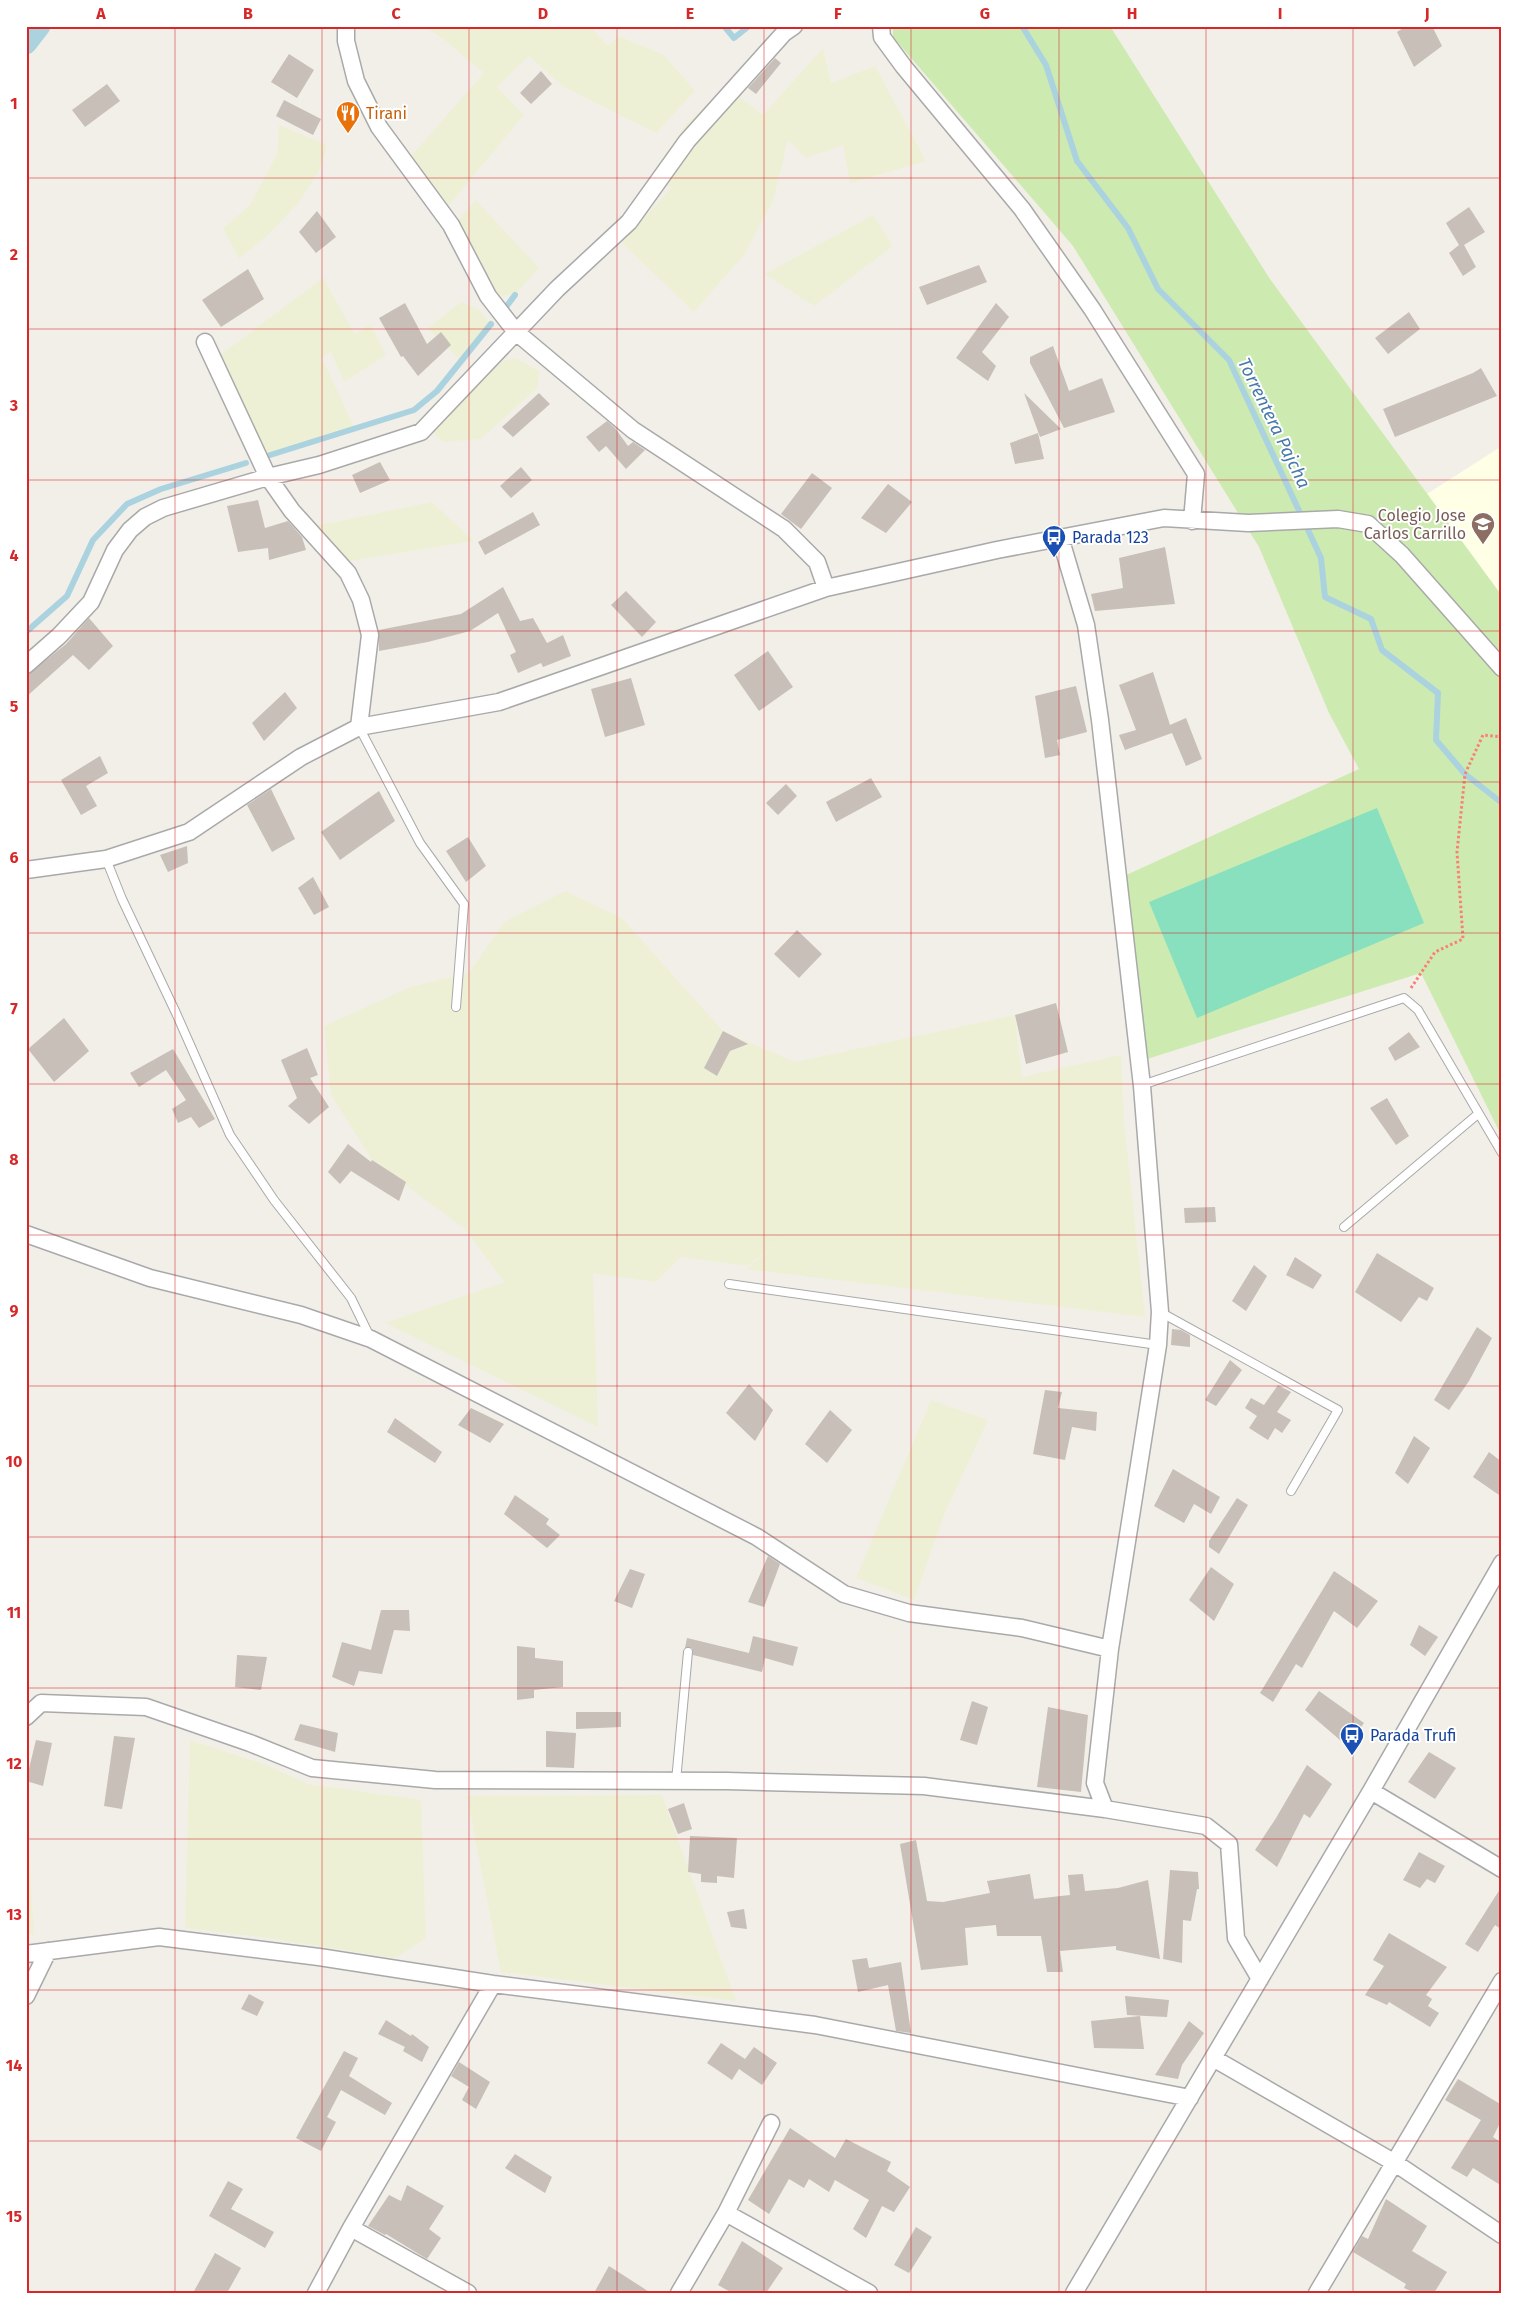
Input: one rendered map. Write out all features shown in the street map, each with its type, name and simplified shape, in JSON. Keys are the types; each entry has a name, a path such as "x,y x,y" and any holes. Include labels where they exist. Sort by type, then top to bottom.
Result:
{"street":[{"path":"346,26 346,41 356,81 379,126 451,225 488,296 516,332 632,430 784,530 817,562 826,588"},
{"path":"26,665 59,636 91,602 114,550 130,530 145,517 164,508 268,477 319,465 421,432 557,289 628,222 687,142 784,33 794,26"},
{"path":"881,26 882,37 904,67 1022,209 1092,309 1196,474 1192,521"},
{"path":"205,342 268,477 292,511 348,573 362,600 370,635 359,727"},
{"path":"26,870 106,858 189,832 301,757 359,727 499,702 826,588 1060,537 1164,518 1248,523 1338,519 1368,524 1402,555 1502,668"},
{"path":"1060,537 1086,625 1100,720 1142,1086 1160,1312 1158,1345 1110,1649 1095,1783 1105,1810"},
{"path":"26,1234 150,1278 301,1315 370,1339 757,1537 844,1594 909,1613 1022,1628 1110,1649"},
{"path":"1074,2293 1371,1791 1502,1563"},
{"path":"26,1716 41,1703 146,1707 250,1743 312,1768 435,1780 676,1781 924,1786 1105,1810 1206,1826 1229,1844 1236,1938 1260,1979"},
{"path":"1371,1791 1502,1869"},
{"path":"26,1954 159,1937 319,1957 493,1984 815,2024 1190,2098"},
{"path":"26,1996 48,1951"},
{"path":"1317,2293 1502,1981"},
{"path":"316,2293 351,2228 493,1984"},
{"path":"1213,2058 1395,2163 1502,2235"},
{"path":"679,2293 726,2213 771,2124"},
{"path":"726,2213 869,2293"},
{"path":"351,2228 468,2293"}],"lane":[{"path":"359,727 420,843 464,904 456,1007"},
{"path":"106,858 122,899 176,1013 230,1135 274,1200 351,1298 370,1339"},
{"path":"1142,1086 1404,998 1418,1010 1502,1153"},
{"path":"1344,1227 1478,1114"},
{"path":"729,1284 1158,1345"},
{"path":"1160,1312 1338,1410 1291,1491"},
{"path":"676,1781 688,1652"}],"path":[{"path":"1404,998 1435,952 1463,939 1458,852 1464,774 1483,735 1502,737"}],"shaded area":[{"path":"424,26 590,26 608,46 618,36 664,55 695,91 656,133 564,87 529,56 497,87 524,115 445,210 430,182 411,156 484,73"},
{"path":"823,48 831,83 875,66 926,161 850,183 843,145 806,158 788,140 773,201 744,255 694,312 622,243 671,188 653,172 686,124 727,87 763,115"},
{"path":"279,125 327,145 320,169 300,201 269,234 239,259 223,228 250,205 277,154"},
{"path":"476,200 539,268 515,295 499,296 485,280 457,221"},
{"path":"873,215 893,246 814,306 765,274"},
{"path":"323,278 355,334 370,324 386,355 344,382 331,352 322,358 355,429 267,456 220,355"},
{"path":"461,302 479,310 491,324 461,361 428,328"},
{"path":"516,358 540,372 537,388 481,439 443,442 432,431 502,361"},
{"name":"Colegio Jose Carlos Carrillo","path":"1502,446 1502,596 1427,494"},
{"path":"432,502 474,541 349,561 316,526"},
{"path":"565,891 622,918 723,1031 795,1062 1015,1015 1022,1077 1121,1055 1124,1121 1145,1317 746,1269 785,1238 747,1266 681,1257 656,1282 593,1273 598,1427 385,1323 504,1282 465,1229 372,1160 331,1095 324,1026 410,987 469,973 504,922"},
{"path":"931,1400 988,1420 944,1515 914,1600 856,1578"},
{"path":"190,1740 264,1764 308,1784 421,1800 426,1938 395,1958 261,1937 185,1928"},
{"path":"26,1795 34,1935 26,1933"},
{"path":"662,1795 736,2001 501,1972 467,1796"}],"green space":[{"path":"893,26 1110,26 1270,279 1502,596 1502,1137 1421,973 1147,1059 1124,876 1359,769 1329,713 1259,547 1073,246 893,37"},
{"path":"1377,808 1424,923 1197,1018 1149,902"}],"building":[{"path":"1406,26 1432,26 1442,46 1414,67 1397,32"},
{"path":"289,54 314,70 297,98 271,82"},
{"path":"775,58 781,63 756,94 748,88"},
{"path":"541,71 552,84 531,104 520,93"},
{"path":"107,84 120,101 85,127 72,110"},
{"path":"284,100 321,119 313,135 276,116"},
{"path":"1469,207 1485,232 1464,245 1476,267 1463,276 1449,253 1459,245 1446,223"},
{"path":"317,211 336,237 316,253 299,232"},
{"path":"979,265 987,282 927,305 919,287"},
{"path":"248,269 264,299 221,327 202,300"},
{"path":"405,303 427,344 441,332 451,345 418,376 403,356 401,357 379,318"},
{"path":"996,303 1009,317 982,352 996,366 988,381 956,358"},
{"path":"1409,312 1420,329 1388,354 1375,338"},
{"path":"1053,346 1069,391 1102,378 1115,412 1064,428 1030,363 1030,357"},
{"path":"1481,368 1497,396 1395,437 1383,409 1473,373"},
{"path":"539,393 550,404 513,437 502,427"},
{"path":"1024,393 1061,429 1040,437"},
{"path":"607,421 615,428 628,446 633,442 645,450 626,469 606,446 599,452 586,437"},
{"path":"1038,433 1044,459 1015,464 1010,443"},
{"path":"380,462 390,480 360,493 352,475"},
{"path":"521,467 532,480 511,498 500,486"},
{"path":"812,473 832,488 801,529 781,514"},
{"path":"888,484 912,502 886,533 861,518"},
{"path":"258,500 265,528 288,521 302,537 306,550 269,560 268,548 238,552 227,506"},
{"path":"533,512 540,525 485,555 478,542"},
{"path":"1165,547 1175,604 1095,611 1091,594 1123,588 1119,558"},
{"path":"503,587 520,621 533,618 547,643 563,635 571,656 543,667 541,663 518,673 510,655 516,652 498,613 470,631 428,642 379,651 379,630 461,614"},
{"path":"626,591 656,622 642,637 611,605"},
{"path":"89,618 113,646 89,670 73,655 26,697 26,676 66,644"},
{"path":"768,651 793,687 759,711 734,675"},
{"path":"1153,672 1170,725 1186,718 1202,759 1186,766 1172,733 1125,750 1119,735 1136,730 1119,685"},
{"path":"631,678 645,725 605,737 591,689"},
{"path":"1076,686 1087,732 1057,740 1060,755 1045,758 1035,696"},
{"path":"285,692 297,708 264,741 252,723"},
{"path":"100,756 108,773 86,786 97,806 81,815 61,780"},
{"path":"871,778 882,797 836,822 826,802"},
{"path":"786,784 797,796 778,815 766,803"},
{"path":"271,789 295,839 272,852 247,805"},
{"path":"379,791 395,821 340,860 321,832"},
{"path":"468,837 486,866 466,882 446,851"},
{"path":"187,846 188,863 168,872 160,855"},
{"path":"313,877 329,907 314,915 298,888"},
{"path":"797,930 822,954 799,978 774,954"},
{"path":"1056,1003 1068,1052 1026,1064 1015,1015"},
{"path":"64,1018 89,1051 54,1082 28,1049"},
{"path":"723,1031 748,1044 730,1051 717,1076 704,1068"},
{"path":"1409,1032 1420,1047 1395,1061 1388,1048"},
{"path":"307,1048 318,1075 310,1078 329,1107 309,1124 288,1106 297,1098 281,1060"},
{"path":"173,1049 215,1119 199,1128 191,1117 178,1123 172,1109 186,1100 166,1070 139,1087 130,1073"},
{"path":"1387,1098 1409,1136 1396,1145 1370,1108"},
{"path":"348,1144 371,1162 372,1160 406,1182 399,1201 351,1171 340,1184 328,1172"},
{"path":"1215,1207 1216,1222 1185,1223 1184,1208"},
{"path":"1377,1253 1434,1288 1427,1301 1419,1297 1401,1322 1355,1292"},
{"path":"1295,1257 1322,1275 1313,1289 1286,1275"},
{"path":"1254,1265 1267,1276 1246,1311 1232,1301"},
{"path":"1477,1327 1492,1338 1469,1381 1449,1410 1434,1400"},
{"path":"1172,1329 1181,1330 1190,1335 1190,1347 1171,1345"},
{"path":"1230,1360 1242,1370 1216,1406 1205,1400"},
{"path":"749,1384 773,1410 755,1441 726,1413"},
{"path":"1278,1385 1291,1392 1277,1412 1291,1420 1282,1433 1275,1428 1268,1440 1249,1428 1257,1416 1245,1408 1251,1398 1264,1405"},
{"path":"1045,1390 1062,1392 1058,1408 1097,1412 1096,1431 1072,1427 1065,1460 1033,1454"},
{"path":"471,1408 504,1424 490,1443 458,1425"},
{"path":"830,1410 852,1430 827,1463 805,1444"},
{"path":"395,1418 442,1452 435,1463 387,1432"},
{"path":"1414,1436 1430,1448 1408,1484 1395,1473"},
{"path":"1489,1452 1502,1462 1502,1497 1473,1477"},
{"path":"1173,1469 1220,1497 1211,1514 1194,1504 1184,1523 1154,1506"},
{"path":"515,1495 549,1519 546,1524 560,1535 547,1548 504,1514"},
{"path":"1237,1498 1248,1505 1219,1554 1209,1547 1209,1541"},
{"path":"768,1556 780,1564 764,1607 748,1602"},
{"path":"1211,1567 1234,1584 1214,1621 1189,1600"},
{"path":"630,1569 645,1574 632,1608 614,1601"},
{"path":"1334,1571 1378,1601 1357,1628 1334,1611 1302,1668 1296,1664 1273,1702 1260,1693"},
{"path":"381,1610 409,1610 410,1631 394,1630 382,1674 359,1671 354,1686 332,1677 342,1642 371,1650"},
{"path":"1419,1625 1438,1637 1425,1656 1410,1645"},
{"path":"753,1636 798,1647 793,1666 765,1658 762,1672 693,1655 692,1648 685,1648 687,1638 749,1653"},
{"path":"517,1646 535,1648 535,1658 563,1661 563,1687 534,1690 534,1698 517,1700"},
{"path":"237,1655 267,1657 261,1690 235,1687"},
{"path":"1319,1691 1364,1723 1347,1746 1305,1710"},
{"path":"972,1701 988,1707 977,1745 960,1740"},
{"path":"1048,1707 1088,1715 1081,1792 1037,1787"},
{"path":"576,1712 621,1712 621,1727 576,1729"},
{"path":"300,1724 338,1733 335,1752 294,1740"},
{"path":"546,1731 576,1733 574,1768 546,1767"},
{"path":"114,1736 135,1738 122,1809 104,1806"},
{"path":"36,1740 52,1743 43,1786 26,1781"},
{"path":"1429,1752 1456,1768 1435,1799 1408,1782"},
{"path":"1307,1765 1332,1784 1310,1818 1304,1814 1277,1867 1255,1850"},
{"path":"684,1803 692,1829 678,1834 668,1809"},
{"path":"690,1836 737,1838 734,1878 717,1876 717,1883 701,1882 701,1874 688,1872"},
{"path":"916,1840 927,1901 943,1902 990,1893 987,1881 1030,1874 1034,1899 1070,1895 1068,1875 1083,1874 1085,1891 1118,1888 1148,1880 1160,1959 1116,1950 1116,1946 1060,1951 1063,1972 1047,1972 1041,1936 997,1936 996,1925 965,1928 968,1965 921,1970 900,1844"},
{"path":"1419,1852 1445,1866 1435,1883 1427,1879 1420,1888 1403,1880"},
{"path":"1170,1870 1198,1872 1199,1889 1197,1889 1191,1921 1183,1920 1182,1963 1163,1959"},
{"path":"1502,1886 1502,1930 1495,1925 1478,1952 1465,1944"},
{"path":"744,1909 747,1929 731,1927 727,1912"},
{"path":"1389,1933 1447,1967 1426,1995 1432,1999 1428,2006 1439,2013 1430,2027 1389,2002 1387,2005 1365,1995 1384,1966 1373,1960"},
{"path":"867,1958 869,1968 901,1962 911,2033 896,2031 888,1985 858,1992 852,1960"},
{"path":"249,1994 264,2002 257,2016 241,2009"},
{"path":"1125,1996 1169,2000 1167,2017 1127,2015"},
{"path":"1140,2016 1144,2049 1094,2048 1091,2021"},
{"path":"386,2020 411,2036 412,2034 429,2047 422,2062 403,2051 405,2047 378,2034"},
{"path":"1189,2021 1204,2033 1182,2065 1178,2079 1155,2075"},
{"path":"721,2043 745,2059 754,2047 777,2063 762,2085 739,2069 732,2080 707,2063"},
{"path":"344,2051 358,2058 349,2076 392,2103 385,2115 341,2090 327,2117 336,2122 321,2151 296,2138"},
{"path":"459,2062 490,2082 476,2109 462,2100 469,2087 451,2076"},
{"path":"1458,2079 1502,2105 1502,2119 1493,2137 1502,2143 1502,2186 1473,2168 1467,2177 1451,2168 1481,2120 1445,2100"},
{"path":"790,2128 835,2158 846,2139 891,2162 887,2171 910,2187 894,2212 882,2206 866,2238 853,2229 869,2200 835,2180 829,2192 809,2179 804,2188 789,2179 769,2214 748,2200"},
{"path":"515,2154 552,2177 545,2193 505,2168"},
{"path":"228,2181 243,2189 231,2209 274,2232 265,2248 209,2216"},
{"path":"407,2185 444,2206 429,2229 441,2238 427,2259 386,2234 368,2226 389,2195 401,2201"},
{"path":"1386,2199 1427,2226 1412,2251 1447,2272 1434,2293 1415,2293 1404,2288 1406,2284 1353,2252 1362,2236 1368,2239"},
{"path":"916,2227 932,2237 909,2273 894,2265"},
{"path":"742,2241 783,2268 766,2293 732,2293 718,2285"},
{"path":"215,2253 241,2268 227,2293 193,2293"},
{"path":"609,2266 651,2293 594,2293"}],"waterway":[{"path":"26,44 40,26"},
{"path":"724,26 734,38 749,26"},
{"name":"Torrentera Pajcha","path":"1022,26 1046,65 1077,161 1128,228 1158,289 1229,360 1321,558 1325,597 1371,619 1382,650 1438,693 1436,740 1465,774 1502,803"},
{"path":"506,307 515,295"},
{"path":"267,456 414,410 437,391 491,324"},
{"path":"26,632 67,596 93,540 127,504 161,489 246,463"}],"place":[{"name":"Tirani","path":"348,134"},
{"name":"Colegio Jose Carlos Carrillo","path":"1483,545"},
{"name":"Parada 123","path":"1054,558"},
{"name":"Parada Trufi","path":"1352,1756"}]}
